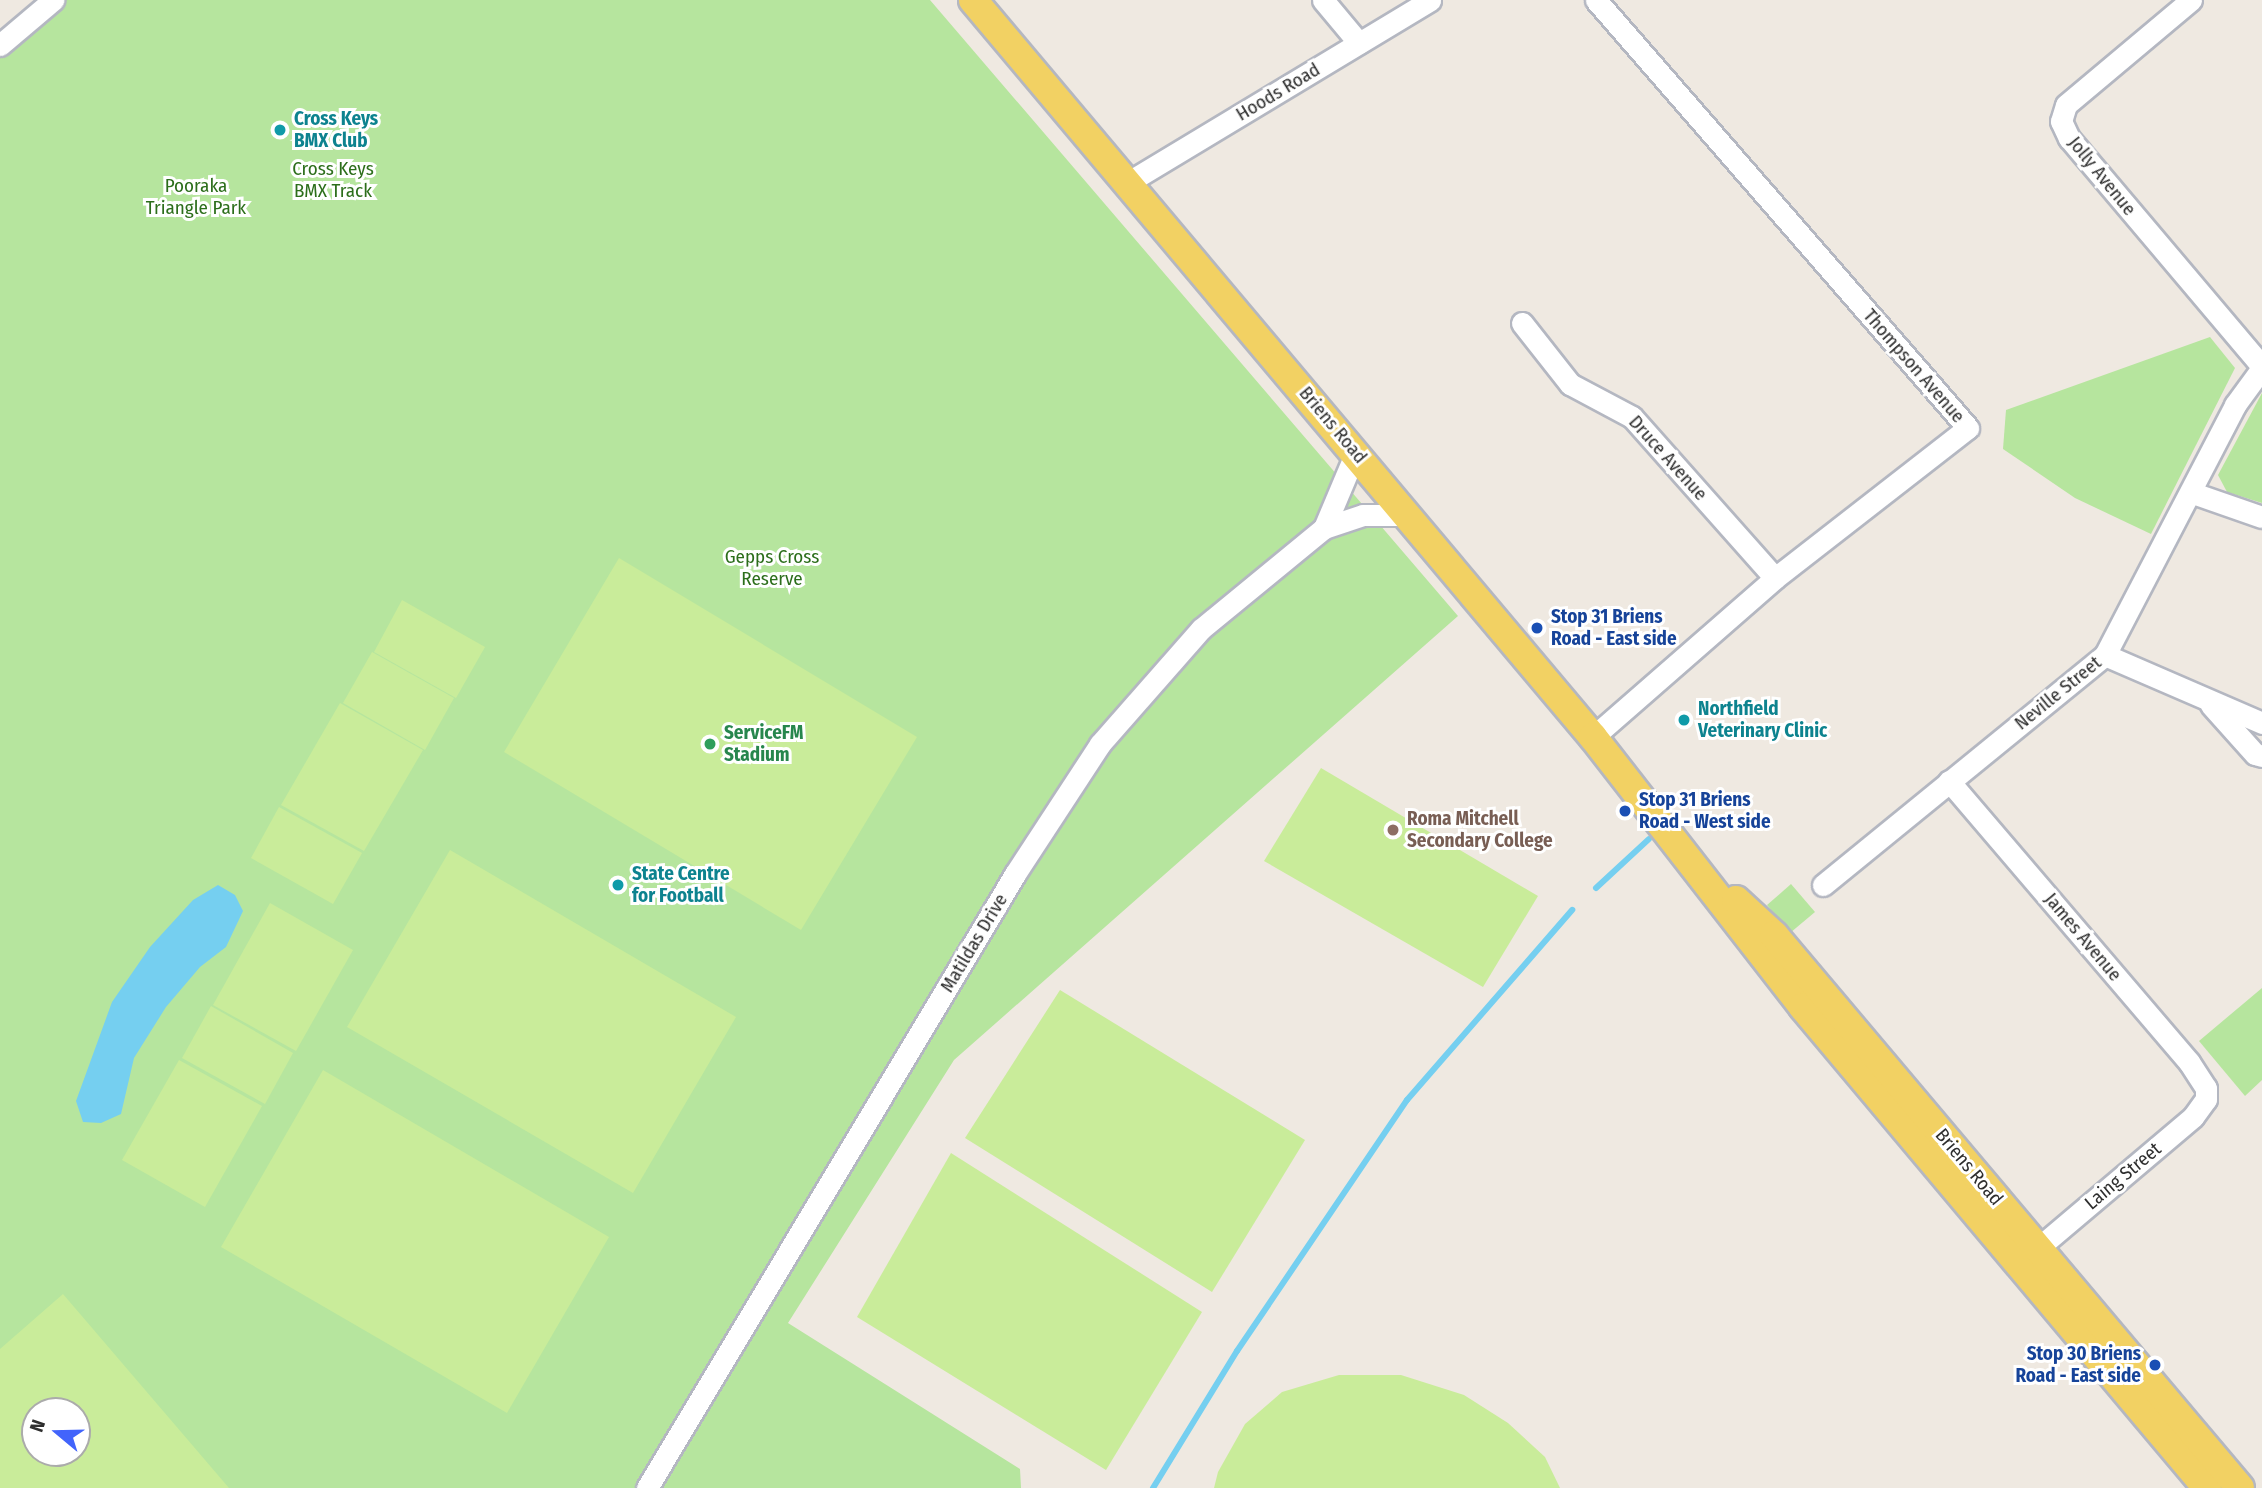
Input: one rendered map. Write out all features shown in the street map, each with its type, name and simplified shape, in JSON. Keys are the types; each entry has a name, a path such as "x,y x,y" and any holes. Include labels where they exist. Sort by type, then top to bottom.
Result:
{"main road":[{"name":"Briens Road","path":"973,0 1409,515 1688,856 1774,935 2207,1488"},
{"name":"Briens Road","path":"2027,1257 2240,1488"}],"street":[{"path":"0,45 53,0"},
{"path":"1323,0 1359,43"},
{"name":"Hoods Road","path":"1127,183 1430,0"},
{"name":"Thompson Avenue","path":"1593,737 1775,578 1968,428 1597,0"},
{"name":"Jolly Avenue","path":"2191,0 2066,105 2061,121 2069,138 2262,367"},
{"name":"Druce Avenue","path":"1522,323 1570,384 1632,417 1775,578"},
{"name":"Neville Street","path":"1823,885 2105,655 2193,493 2235,405 2262,367"},
{"path":"1324,528 1356,452"},
{"path":"2193,493 2262,517"},
{"name":"Matildas Drive","path":"647,1488 1015,874 1100,744 1201,629 1324,528 1363,515 1409,515"},
{"path":"2105,655 2262,723"},
{"path":"2204,698 2255,754 2262,756"},
{"name":"James Avenue","path":"1949,781 2189,1062 2206,1088 2206,1099"},
{"name":"Laing Street","path":"2027,1257 2193,1117 2206,1099"}],"green space":[{"name":"Gepps Cross Reserve","path":"51,0 930,0 1458,616 954,1060 788,1323 1020,1469 1021,1488 0,1488 0,44"},
{"path":"2210,337 2235,368 2151,534 2075,498 2003,449 2006,410"},
{"path":"2262,393 2262,503 2227,492 2218,475"},
{"name":"ServiceFM Stadium","path":"619,558 917,737 801,930 504,752"},
{"path":"402,600 485,647 456,698 374,652"},
{"path":"372,652 454,698 425,750 343,703"},
{"path":"340,703 423,750 364,851 281,805"},
{"path":"1321,768 1538,896 1483,987 1264,861"},
{"path":"279,807 362,853 333,904 251,858"},
{"path":"450,850 736,1017 633,1193 347,1027"},
{"path":"1791,884 1815,912 1790,933 1767,905"},
{"path":"270,903 353,950 296,1051 213,1005"},
{"path":"2262,988 2262,1080 2245,1096 2199,1041"},
{"path":"1060,990 1305,1140 1212,1292 965,1138"},
{"path":"211,1006 293,1053 265,1104 182,1058"},
{"path":"179,1060 262,1106 205,1207 122,1160"},
{"path":"323,1070 609,1237 507,1413 221,1247"},
{"path":"951,1153 1202,1312 1106,1470 857,1317"},
{"path":"63,1294 229,1488 0,1488 0,1349"},
{"path":"1339,1375 1401,1375 1464,1395 1508,1423 1545,1457 1560,1488 1214,1488 1218,1472 1245,1424 1282,1392"}],"water":[{"path":"218,885 235,895 243,911 226,947 200,967 166,1007 134,1058 121,1114 101,1123 83,1122 76,1101 112,1002 150,947 193,900"}],"waterway":[{"path":"1596,888 1649,839"},
{"path":"1153,1488 1237,1351 1407,1100 1572,910"}],"place":[{"name":"Cross Keys BMX Club","path":"280,130"},
{"name":"Stop 31 Briens Road - East side","path":"1537,628"},
{"name":"Northfield Veterinary Clinic","path":"1684,720"},
{"name":"ServiceFM Stadium","path":"710,744"},
{"name":"Stop 31 Briens Road - West side","path":"1625,811"},
{"name":"Roma Mitchell Secondary College","path":"1393,830"},
{"name":"State Centre for Football","path":"618,885"},
{"name":"Stop 30 Briens Road - East side","path":"2155,1365"}],"park label":[{"name":"Cross Keys BMX Track","path":"333,180"},
{"name":"Pooraka Triangle Park","path":"196,197"}]}
